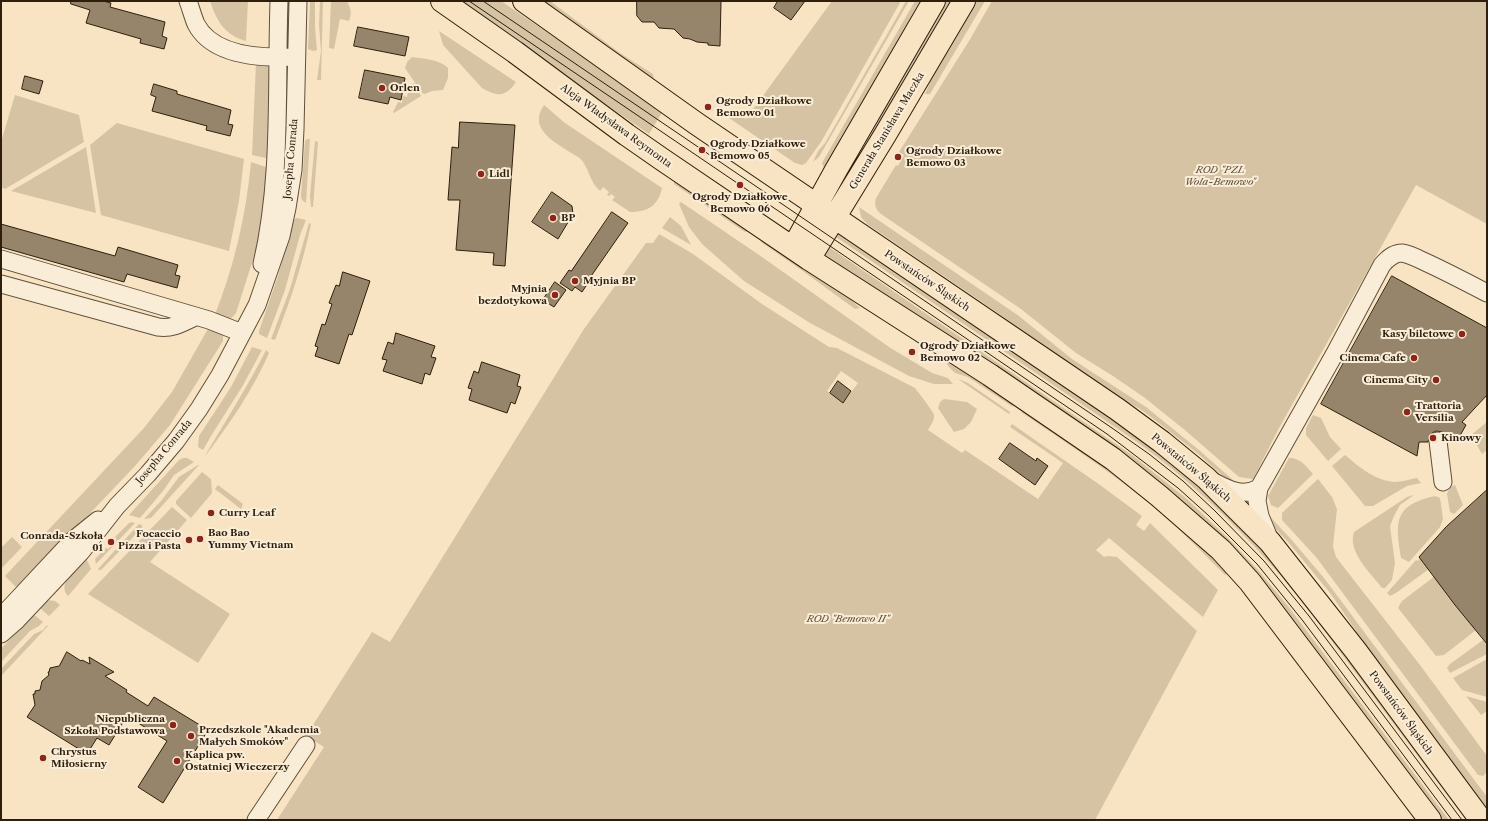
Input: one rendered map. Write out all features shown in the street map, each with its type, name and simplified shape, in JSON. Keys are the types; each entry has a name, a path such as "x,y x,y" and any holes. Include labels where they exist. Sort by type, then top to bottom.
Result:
{"main road":[{"name":"Aleja Władysława Reymonta","path":"442,1 516,52 627,135 801,254"},
{"path":"524,1 697,124 816,206"},
{"path":"934,1 816,206 801,254 990,375 1113,459 1159,496 1221,550 1250,582 1274,613 1430,820"},
{"name":"Generała Stanisława Maczka","path":"801,254 834,218 923,72 964,1"},
{"name":"Powstańców Śląskich","path":"816,206 1123,414 1162,442 1206,478 1270,542 1356,651 1481,820"}],"street":[{"path":"188,1 197,25 218,46 238,53 278,57 297,56"},
{"name":"Josepha Conrada","path":"242,333 250,301 263,263 269,228 275,165 279,1"},
{"name":"Josepha Conrada","path":"1,634 17,620 80,552 117,506 162,457 188,425 220,375 257,305 281,236 287,208 292,170 298,1"},
{"path":"1270,542 1260,516 1257,501 1259,488 1334,355 1382,265 1387,259 1395,254 1402,253 1410,255 1487,293"},
{"path":"1,259 209,320 242,333"},
{"path":"1,284 158,328 178,326 195,317"},
{"path":"1438,441 1443,482"},
{"path":"1206,478 1232,491 1252,492 1259,488"},
{"name":"Josepha Conrada","path":"1,617 72,541 117,506"},
{"path":"256,820 306,746"}],"green space":[{"path":"210,1 248,1 246,41 232,35 223,27"},
{"path":"310,1 315,1 317,50 313,51 308,49"},
{"path":"320,1 323,1 321,80 317,80 321,51 319,25"},
{"path":"331,1 347,1 351,11 349,21 340,19 334,49 329,48"},
{"path":"455,1 501,1 663,111 649,134"},
{"path":"540,1 550,1 620,53 653,74 655,84"},
{"path":"832,1 901,1 821,142 806,163 802,165 795,163 729,118 732,114 731,109 746,119"},
{"path":"906,1 909,1 819,157 813,162 818,151 825,143"},
{"path":"915,1 920,1 824,168 822,163"},
{"path":"946,1 954,1 846,182 844,181"},
{"path":"974,1 985,1 930,94 925,94 937,66"},
{"name":"ROD \"PZL Wola-Bemowo\"","path":"992,1 1487,1 1487,224 1416,185 1279,428 1253,479 1239,477 1145,398 1076,353 1021,309 878,211 875,205 876,198 896,165 898,166 904,155 899,152 969,41"},
{"path":"439,31 516,82 509,91 501,94 492,93 482,88 443,45"},
{"path":"412,57 436,61 448,68 448,78 443,90 432,91 425,94 422,93 405,68 407,62"},
{"path":"256,63 269,65 273,101 270,159 252,155"},
{"path":"414,83 421,96 394,113 393,112 398,102 402,103 403,96 407,97 409,86"},
{"path":"15,95 79,115 84,142 5,189 1,187 1,142"},
{"path":"544,105 565,123 662,188 655,204 642,211 630,212 612,200 615,197 611,194 609,196 607,195 609,192 603,187 600,191 594,184 581,159 552,140 541,128 539,121"},
{"path":"117,123 244,159 239,201 229,251 101,215 90,145"},
{"path":"310,139 306,203 302,200 301,196 305,141"},
{"path":"315,141 318,142 313,207 311,207 310,196"},
{"path":"86,147 96,213 11,191"},
{"path":"251,162 269,168 268,184 256,250 236,313 231,318 224,320 214,317 228,279 238,241 246,202"},
{"path":"674,178 750,228 748,231 745,232 674,184"},
{"path":"681,202 762,257 889,347 932,373 948,378 953,384 934,384 909,376 810,323 744,281 702,244 689,227 679,204"},
{"path":"859,207 1019,316 1072,359 1146,407 1199,450 1242,488 1234,486 1196,452 1140,409 1095,384 995,311 867,224 861,217"},
{"path":"670,217 681,226 691,245 662,228"},
{"path":"297,218 306,220 300,235 285,290 267,338 259,334 259,331 278,276 293,220"},
{"path":"309,223 311,224 308,239 296,282 275,340 271,339 290,289"},
{"path":"839,233 842,233 1182,467 1270,553 1473,820 1466,820 1292,589 1225,516 1208,500 1137,442 836,237"},
{"name":"ROD \"Bemowo II\"","path":"659,234 693,254 762,304 829,347 837,348 915,388 934,415 933,421 928,430 962,453 965,450 1038,499 1063,463 1010,427 1012,424 1142,516 1136,525 1144,531 1150,523 1218,590 1203,617 1109,538 1096,550 1104,557 1117,557 1197,631 1095,820 277,820 324,747 306,736 372,632 390,642 584,329 646,243 653,243","holes":["841,371 858,383 843,403 827,391"]},
{"path":"764,237 835,285 860,308 855,309 761,242"},
{"path":"829,247 1132,455 1187,499 1228,538 1258,570 1288,606 1449,820 1439,820 1247,568 824,257 824,254"},
{"path":"209,327 221,331 223,341 170,425 135,466 18,589 5,576 144,428 172,392"},
{"path":"252,347 262,350 242,387 203,450 198,447 199,436 231,387"},
{"path":"266,350 269,353 263,367 232,418 206,455 244,390"},
{"path":"946,362 968,370 1012,401 1013,407 968,377 955,373"},
{"path":"958,379 968,383 1010,412 1009,414"},
{"path":"944,399 967,402 977,409 971,422 964,429 954,432 938,408 940,402"},
{"path":"1025,410 1109,465 1230,572 1225,575 1157,510 1107,471 1021,412"},
{"path":"1313,415 1321,418 1330,437 1341,449 1328,461 1306,435 1306,428"},
{"path":"1487,422 1487,450 1482,454 1471,435"},
{"path":"1345,455 1362,469 1381,479 1400,482 1417,478 1421,483 1407,486 1373,506 1365,506 1332,466"},
{"path":"187,458 194,462 174,475 163,491 140,518 129,515 179,460"},
{"path":"1289,458 1300,461 1313,474 1278,508 1271,505 1268,496"},
{"path":"198,465 151,518 144,519 161,501 179,477"},
{"path":"202,472 211,479 212,493 191,518 176,504 176,501"},
{"path":"1318,479 1332,497 1337,509 1333,546 1336,557 1420,665 1487,756 1487,772 1483,776 1478,775 1316,557 1282,520 1282,513"},
{"path":"218,485 243,504 241,509 215,489"},
{"path":"1455,485 1463,505 1454,514 1450,512 1447,494 1450,487"},
{"path":"1414,495 1400,505 1390,526 1395,563 1392,580 1385,588 1382,588 1366,569 1357,555 1353,540 1354,532 1407,497"},
{"path":"1435,496 1440,498 1443,519 1440,527 1409,562 1401,558 1398,534 1400,516 1412,504"},
{"path":"172,507 187,520 150,562 230,614 198,663 88,594"},
{"path":"1261,507 1324,578 1487,797 1487,814 1374,659 1330,593 1289,543 1266,519"},
{"path":"129,523 135,523 96,564 95,559 106,548 108,549 117,539 115,537"},
{"path":"139,524 142,525 142,528 101,570 99,570 98,569"},
{"path":"12,537 22,547 1,569 1,546 3,546"},
{"path":"1420,558 1429,569 1390,596 1387,593 1416,560 1418,561"},
{"path":"87,560 91,569 68,596 64,586 66,581 73,572"},
{"path":"1435,576 1476,630 1444,655 1436,656 1398,608 1402,601"},
{"path":"47,600 55,601 60,605 49,616 40,608"},
{"path":"33,614 43,622 30,631 1,662 1,649"},
{"path":"47,625 48,626 1,676 1,669 34,634 43,630"},
{"path":"1483,640 1487,645 1487,654 1450,673 1447,668 1450,664"},
{"path":"1487,659 1487,697 1462,690 1453,678"},
{"path":"1466,696 1487,702 1487,711 1481,715"}],"building":[{"path":"71,1 103,1 111,3 110,7 165,22 162,36 167,38 164,49 140,43 141,39 86,23 90,10 71,4"},
{"path":"637,1 721,1 720,46 708,45 708,43 683,38 674,29 659,28 654,22 642,22 637,16"},
{"path":"778,1 805,1 791,20 774,8"},
{"path":"358,27 409,37 405,56 354,46"},
{"name":"Orlen","path":"365,70 405,78 401,100 390,97 388,104 359,98"},
{"path":"25,76 43,81 39,94 22,89"},
{"path":"154,84 177,91 177,94 231,110 228,124 233,125 230,136 206,130 207,126 152,111 156,97 151,95"},
{"name":"Lidl","path":"460,122 515,125 505,266 493,265 494,253 456,250 460,200 448,200 452,147 458,148"},
{"name":"BP","path":"552,192 572,206 573,214 558,239 532,222"},
{"path":"612,212 628,223 587,282 588,283 582,292 575,287 572,291 560,283 569,270 571,271"},
{"path":"1,224 115,256 118,247 178,265 175,275 180,276 177,288 127,274 124,282 1,247"},
{"path":"343,272 370,281 352,335 349,334 339,364 315,356 318,347 315,346 322,324 325,325 332,304 329,303 336,285 339,286"},
{"path":"1392,276 1487,328 1487,395 1462,422 1466,425 1457,441 1454,436 1447,438 1442,432 1436,431 1429,437 1428,442 1419,442 1417,456 1321,404"},
{"name":"Myjnia bezdotykowa","path":"555,282 566,290 554,307 543,300"},
{"path":"396,333 435,346 431,357 436,358 430,375 425,373 422,384 383,371 387,360 382,359 388,342 393,344"},
{"path":"482,362 520,375 517,386 521,387 515,404 511,402 507,413 469,400 472,389 468,388 474,371 478,373"},
{"path":"838,381 851,391 843,403 830,393"},
{"path":"1010,443 1036,461 1037,458 1048,466 1035,485 999,459"},
{"path":"1487,490 1487,644 1419,557 1446,527"},
{"path":"67,652 81,661 82,660 90,664 89,657 114,672 105,676 148,706 154,697 208,730 163,803 138,787 167,741 127,716 109,745 97,738 87,754 27,717 35,705 33,694 35,694 35,691 40,690 42,681 49,675 48,672 50,668 59,666"}],"tram line":[{"path":"469,1 1107,434 1178,488 1208,515 1257,564 1303,621 1452,820"},
{"path":"483,1 1112,428 1149,454 1183,481 1264,561 1309,616 1462,820"}],"place":[{"name":"Orlen","path":"382,88"},
{"name":"Ogrody Działkowe Bemowo 01","path":"708,107"},
{"name":"Ogrody Działkowe Bemowo 05","path":"702,150"},
{"name":"Ogrody Działkowe Bemowo 03","path":"898,157"},
{"name":"Lidl","path":"481,174"},
{"name":"Ogrody Działkowe Bemowo 06","path":"740,185"},
{"name":"BP","path":"553,218"},
{"name":"Myjnia BP","path":"575,281"},
{"name":"Myjnia bezdotykowa","path":"555,295"},
{"name":"Kasy biletowe","path":"1462,334"},
{"name":"Ogrody Działkowe Bemowo 02","path":"912,352"},
{"name":"Cinema Cafe","path":"1414,358"},
{"name":"Cinema City","path":"1436,380"},
{"name":"Trattoria Versilia","path":"1407,412"},
{"name":"Kinowy","path":"1433,438"},
{"name":"Curry Leaf","path":"211,513"},
{"name":"Bao Bao Yummy Vietnam","path":"200,539"},
{"name":"Focaccio Pizza i Pasta","path":"189,540"},
{"name":"Conrada-Szkoła 01","path":"111,542"},
{"name":"Niepubliczna Szkoła Podstawowa","path":"173,725"},
{"name":"Przedszkole \"Akademia Małych Smoków\"","path":"191,736"},
{"name":"Chrystus Miłosierny","path":"43,758"},
{"name":"Kaplica pw. Ostatniej Wieczerzy","path":"177,761"}]}
